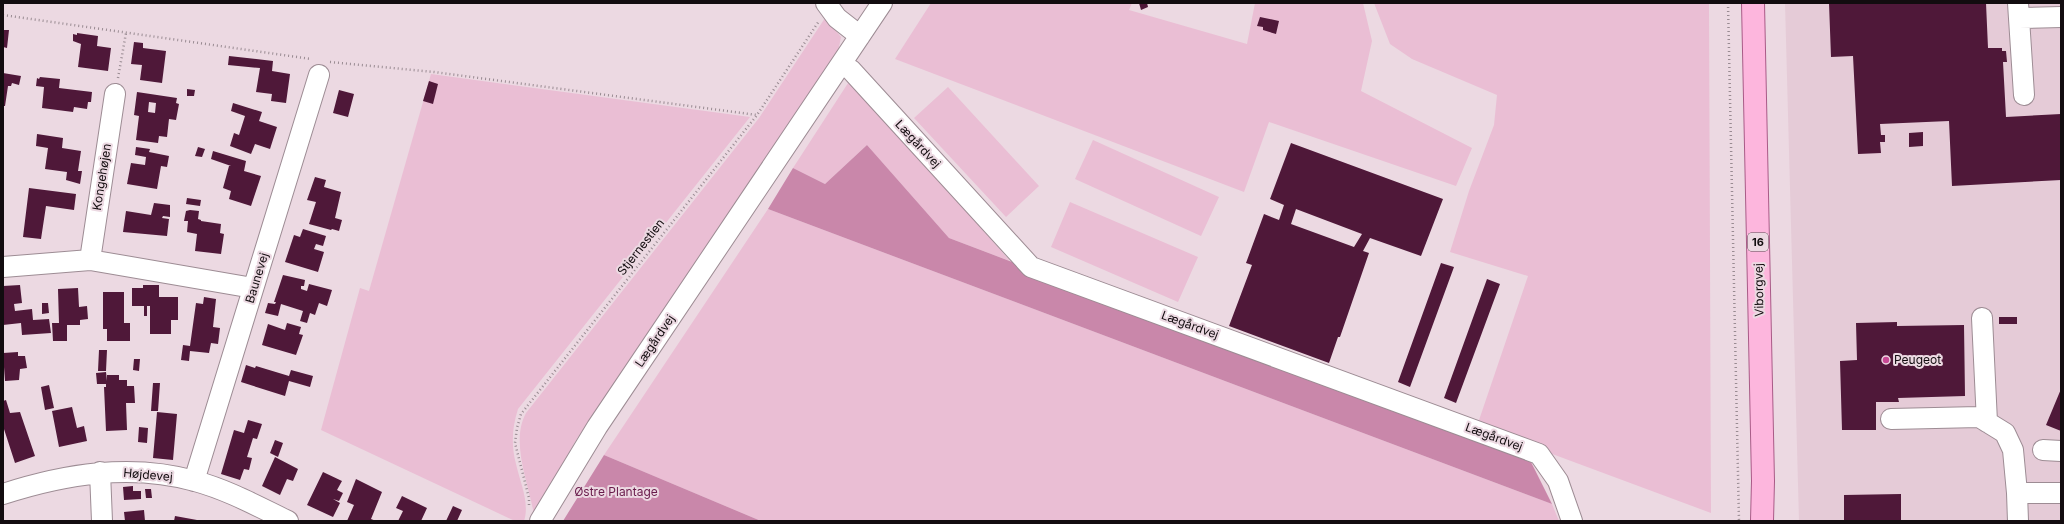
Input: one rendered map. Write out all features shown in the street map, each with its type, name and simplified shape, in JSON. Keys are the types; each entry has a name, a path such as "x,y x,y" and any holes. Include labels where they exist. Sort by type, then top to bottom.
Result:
{"main road":[{"name":"Viborgvej","path":"1753,3 1763,481 1762,521"},
{"name":"Viborgvej","path":"1763,481 1768,521"}],"street":[{"name":"Lægårdvej","path":"535,517 882,3"},
{"path":"828,6 837,18 860,36"},
{"path":"2024,95 2019,10 2061,17"},
{"name":"Lægårdvej","path":"841,64 851,70 1031,266 1540,454 1558,481 1572,521"},
{"name":"Baunevej","path":"194,481 319,65"},
{"name":"Kongehøjen","path":"90,260 115,94"},
{"path":"3,267 90,260 253,288"},
{"path":"1982,318 1987,422"},
{"path":"1891,419 1979,417 2006,433 2013,450 2018,521"},
{"path":"100,472 102,521"},
{"name":"Højdevej","path":"3,494 42,482 100,472 146,473 194,481 231,494 288,521"},
{"path":"2017,493 2061,493"}],"path":[{"path":"1728,3 1739,521"},
{"name":"Stjernestien","path":"535,517 515,442 521,414 757,116 828,6"},
{"path":"3,15 126,33 319,65 434,72 757,116"},
{"path":"115,94 126,33"}],"shaded area":[{"path":"931,3 1132,3 1129,10 1247,44 1255,3 1363,3 1372,41 1361,91 1472,148 1456,186 1269,122 1244,192 895,59"},
{"path":"1374,3 1709,3 1711,513 1477,426 1528,276 1450,252 1469,191 1494,125 1497,95 1412,59 1390,44"},
{"path":"1785,3 2061,3 2061,521 1799,521"},
{"path":"825,18 841,37 838,52 576,440 534,515 520,450 522,424 526,413 759,118"},
{"path":"431,74 750,117 518,409 514,423 513,443 514,457 524,492 526,514 524,521 515,521 321,430 360,288 369,291"},
{"path":"850,80 1010,261 949,238 867,145 825,184 793,168"},
{"path":"948,87 1039,186 1006,217 914,118"},
{"path":"1093,140 1219,197 1201,236 1075,179"},
{"path":"1070,202 1198,257 1178,302 1051,247"},
{"path":"768,209 1552,504 1559,521 761,521 604,455"}],"green space":[{"path":"867,145 949,238 1529,458 1552,504 768,209 793,168 825,184"},
{"name":"Østre Plantage","path":"604,455 761,521 563,521"}],"building":[{"path":"1139,3 1147,3 1148,7 1141,10"},
{"path":"1829,3 1986,3 1988,48 2002,48 2002,51 2006,51 2007,62 2003,62 2006,117 2061,114 2061,180 1952,186 1949,121 1880,124 1881,135 1885,135 1885,142 1880,142 1881,153 1858,154 1853,56 1831,57"},
{"path":"1260,17 1279,21 1276,34 1263,30 1263,27 1257,26"},
{"path":"3,30 9,30 7,48 3,47"},
{"path":"77,33 98,36 97,46 111,48 108,71 78,67 81,44 73,41 73,34 77,35"},
{"path":"134,42 143,43 143,48 166,51 162,83 140,80 142,65 131,64"},
{"path":"229,56 273,61 272,71 290,74 286,103 271,101 272,94 256,92 260,68 228,65"},
{"path":"3,73 21,76 19,85 12,83 11,86 8,86 5,106 3,106"},
{"path":"40,77 60,79 59,88 92,92 91,102 88,102 87,109 74,107 73,112 42,108 44,87 36,86 37,78 39,79"},
{"path":"429,81 438,84 433,104 423,101"},
{"path":"187,89 195,90 194,96 187,96"},
{"path":"339,90 354,94 348,117 333,113"},
{"path":"137,92 177,98 176,103 179,104 176,120 169,119 167,137 159,136 158,143 136,140 139,116 134,115","holes":["149,102 156,103 155,113 148,112"]},
{"path":"233,103 262,112 259,121 277,127 270,149 255,144 251,154 230,146 234,133 239,135 245,116 231,111"},
{"path":"1923,132 1923,146 1909,147 1909,133"},
{"path":"37,134 63,138 62,148 81,151 78,171 82,171 80,184 66,180 67,172 45,169 48,148 36,146"},
{"path":"1291,143 1443,199 1421,256 1370,238 1363,251 1369,253 1340,337 1338,337 1329,363 1229,326 1252,265 1246,263 1264,214 1279,220 1284,205 1270,199","holes":["1296,209 1362,234 1354,247 1291,224"]},
{"path":"136,147 150,149 149,152 169,156 167,167 161,166 157,189 127,184 131,163 145,165 146,157 135,155"},
{"path":"198,147 205,149 202,157 195,156"},
{"path":"213,151 246,161 244,171 261,176 251,206 229,199 231,191 223,188 229,166 231,166 211,159"},
{"path":"315,177 326,180 324,187 341,192 335,218 342,220 339,231 309,224 316,202 307,200"},
{"path":"29,188 76,194 74,210 46,206 41,239 23,237"},
{"path":"187,198 201,200 200,206 186,204"},
{"path":"154,203 170,205 170,217 163,216 162,218 169,219 167,236 123,232 126,211 151,215"},
{"path":"186,211 199,211 198,219 201,221 221,224 220,233 224,234 221,254 195,251 197,234 187,232 188,221 184,221"},
{"path":"303,229 326,236 323,246 316,244 314,249 324,252 318,272 285,262 294,235 300,237"},
{"path":"1441,263 1454,267 1410,387 1398,382"},
{"path":"283,275 305,280 304,286 301,286 301,289 307,291 309,284 332,290 327,306 319,303 315,315 310,313 307,323 300,321 303,311 281,304 278,316 265,313 268,303 275,304 276,302 274,302"},
{"path":"1487,279 1500,284 1456,403 1444,398"},
{"path":"20,285 22,303 14,304 15,311 32,309 33,320 49,319 51,333 22,335 21,323 3,325 3,286"},
{"path":"143,285 159,285 159,297 178,297 178,320 171,320 171,334 150,334 150,306 147,306 147,316 144,316 144,306 132,306 132,288 143,288"},
{"path":"78,288 79,307 87,306 88,319 80,320 80,325 67,325 67,341 53,341 52,323 59,323 58,289"},
{"path":"103,292 124,292 124,323 130,323 130,341 107,341 107,329 103,329"},
{"path":"204,297 216,299 213,327 220,328 218,344 211,343 209,353 190,351 189,361 181,360 183,345 190,346 196,303 203,304"},
{"path":"42,303 48,303 49,313 42,314"},
{"path":"1999,317 2017,317 2017,324 1999,324"},
{"path":"1897,322 1897,326 1964,325 1965,396 1898,398 1899,402 1876,402 1876,430 1842,430 1840,361 1857,360 1856,323"},
{"path":"287,323 301,327 299,334 303,335 296,355 262,345 268,324 285,330"},
{"path":"99,350 107,350 106,371 98,371"},
{"path":"18,352 18,356 25,356 27,368 20,369 19,380 5,381 3,353"},
{"path":"134,359 140,359 139,371 133,370"},
{"path":"246,365 255,368 256,366 289,376 291,370 313,376 310,387 289,381 285,396 241,382"},
{"path":"106,372 107,381 107,375 119,375 119,380 127,380 127,386 134,386 135,403 126,403 127,430 106,431 104,387 106,387 106,384 97,384 96,373"},
{"path":"153,383 160,383 158,411 151,411"},
{"path":"49,385 54,408 45,410 41,387"},
{"path":"2061,389 2061,431 2046,425"},
{"path":"6,400 10,413 20,412 35,456 15,463 3,426 3,401"},
{"path":"72,407 77,428 84,426 87,441 59,447 52,411"},
{"path":"157,412 177,414 173,460 153,458"},
{"path":"248,420 262,424 257,439 253,438 247,457 252,458 249,470 244,469 240,480 221,474 234,430 244,433"},
{"path":"139,427 148,428 147,443 138,442"},
{"path":"275,440 283,443 278,457 270,453"},
{"path":"275,457 298,469 293,481 287,479 280,495 262,486"},
{"path":"323,472 342,481 337,490 343,493 339,501 333,499 340,503 333,517 307,505"},
{"path":"356,479 382,492 371,519 376,521 347,521 354,505 347,502"},
{"path":"133,486 133,491 141,491 141,499 124,500 123,487"},
{"path":"145,489 151,489 152,498 146,498"},
{"path":"1901,494 1901,521 1844,521 1844,495"},
{"path":"402,496 427,508 421,521 398,521 403,511 396,508"},
{"path":"453,506 462,510 457,521 446,521"},
{"path":"144,510 145,521 125,521 124,512"},
{"path":"175,516 197,520 197,521 174,521"}],"place":[{"name":"Peugeot","path":"1886,360"}]}
